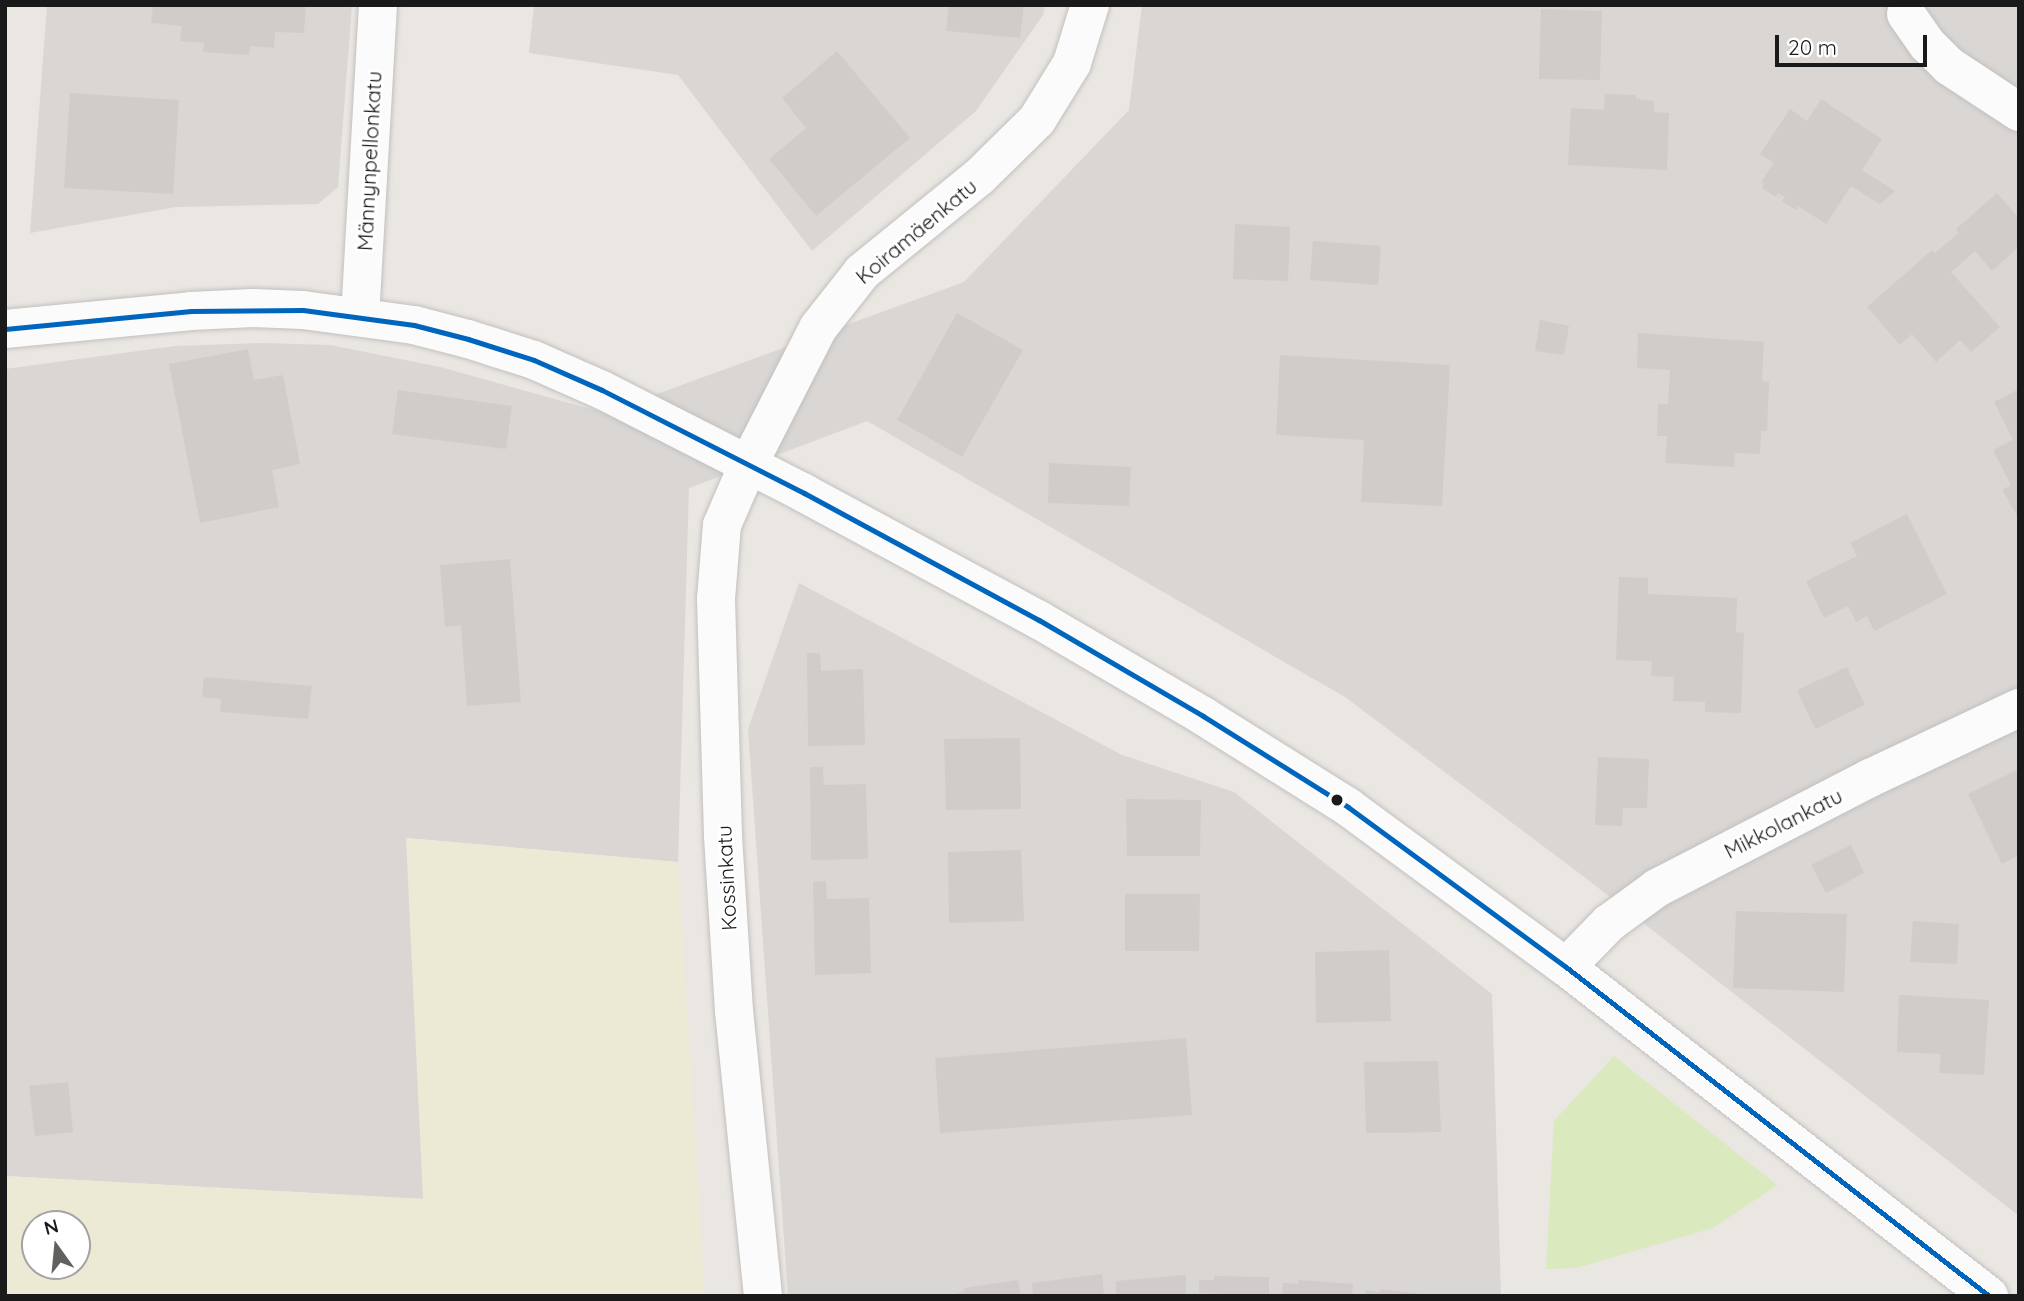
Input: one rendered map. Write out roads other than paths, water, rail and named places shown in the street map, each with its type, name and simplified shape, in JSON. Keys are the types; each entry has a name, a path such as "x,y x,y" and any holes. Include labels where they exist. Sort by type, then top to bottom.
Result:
{"street":[{"name":"Männynpellonkatu","path":"360,317 378,5"},
{"name":"Koiramäenkatu","path":"748,464 818,328 862,272 979,177 1043,111 1072,63 1090,5"},
{"path":"1906,14 1927,44 1949,66 2019,112"},
{"path":"5,330 253,308 360,317 414,325 534,360 602,390 748,464 1039,620 1203,716 1348,807 1566,967 1989,1296"},
{"name":"Kossinkatu","path":"748,464 722,525 716,599 723,835 732,971 763,1296"},
{"name":"Mikkolankatu","path":"1566,967 1609,923 1657,888 1870,778 2019,708"}]}
